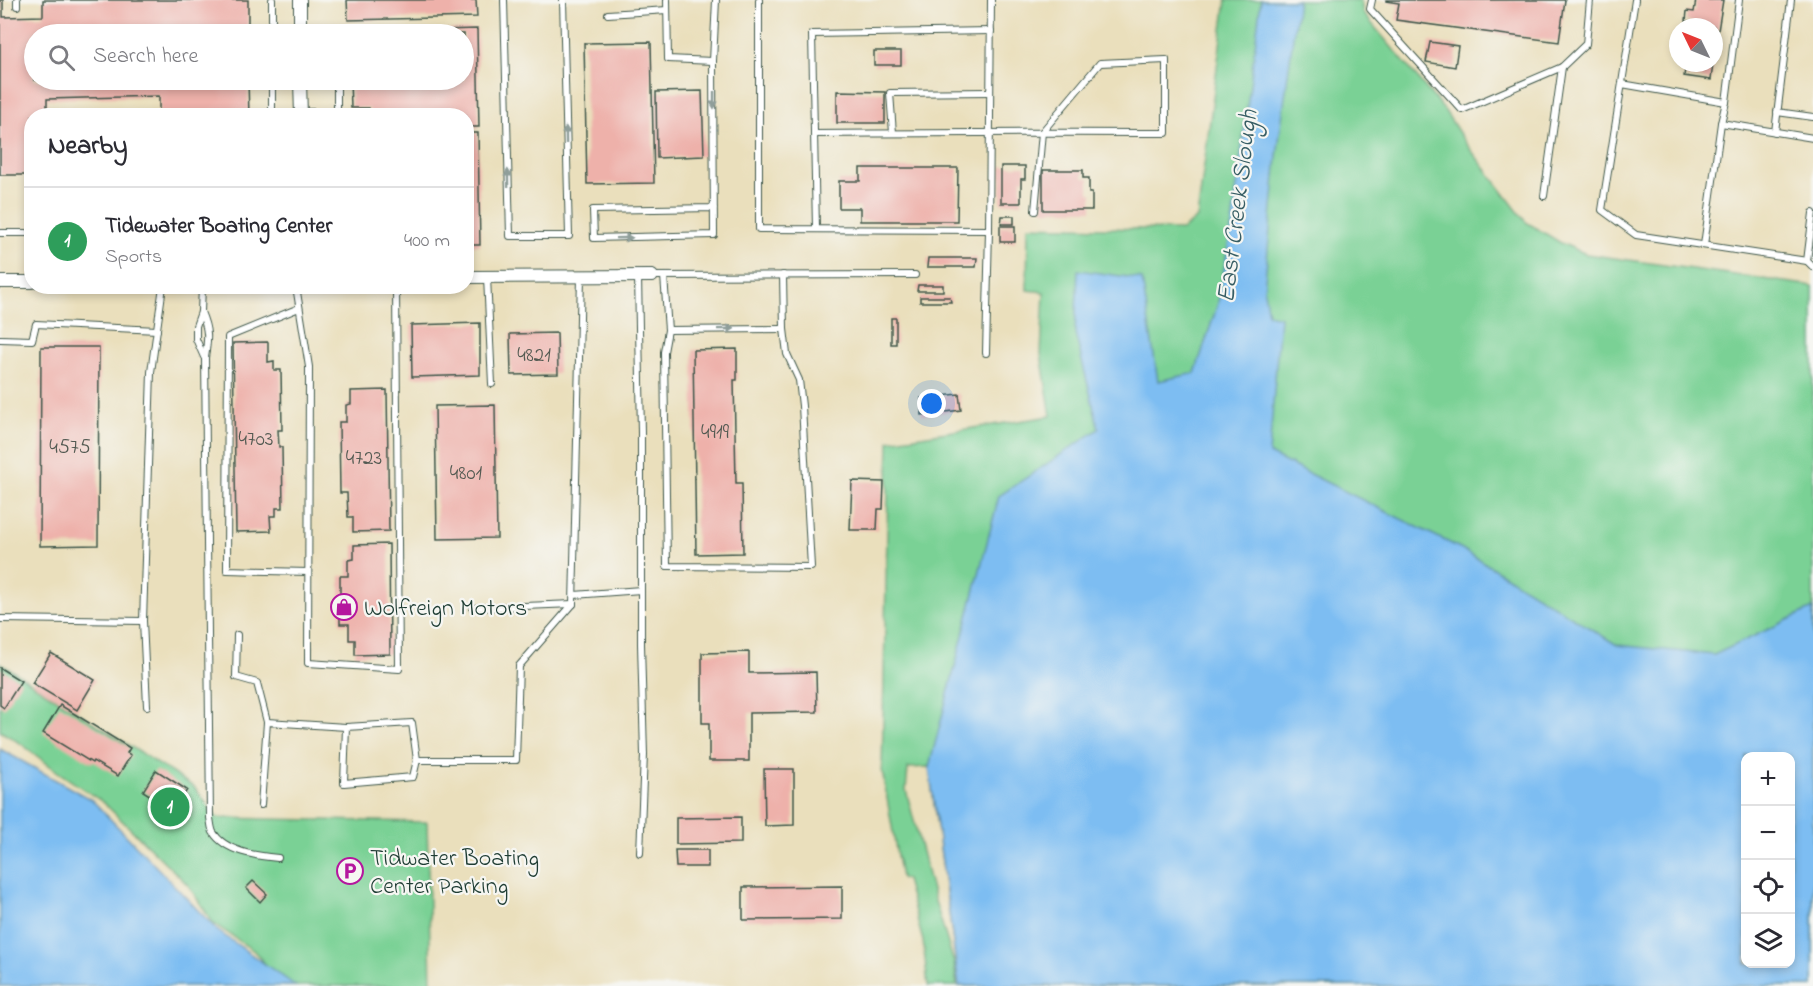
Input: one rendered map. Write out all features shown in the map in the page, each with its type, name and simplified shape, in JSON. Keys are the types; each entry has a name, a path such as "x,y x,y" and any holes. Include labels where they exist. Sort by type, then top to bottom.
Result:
{"street":[{"path":"300,0 300,24"},
{"path":"300,90 301,108"},
{"path":"474,277 658,276"},
{"path":"0,282 24,282"}],"lane":[{"path":"272,0 272,24"},
{"path":"504,0 510,236 569,236 563,0"},
{"path":"667,0 668,59 713,62"},
{"path":"714,208 593,210 594,238 714,235 714,208 713,62 716,0"},
{"path":"759,0 759,229 989,230"},
{"path":"986,353 991,0"},
{"path":"1372,0 1370,9 1462,110 1562,67 1586,44 1590,0"},
{"path":"1635,0 1602,210 1636,235 1807,261 1813,267"},
{"path":"1704,245 1739,0"},
{"path":"1775,132 1791,0"},
{"path":"608,14 667,10"},
{"path":"816,229 812,34 991,31"},
{"path":"814,134 990,132 1042,132 1166,133 1166,60 1100,63 1042,132 1035,211"},
{"path":"1544,196 1562,67"},
{"path":"1622,84 1726,102"},
{"path":"272,90 272,108"},
{"path":"337,90 337,108"},
{"path":"893,133 890,93 990,92"},
{"path":"1777,112 1813,117"},
{"path":"1721,123 1813,138"},
{"path":"1807,261 1813,213"},
{"path":"0,233 24,233"},
{"path":"783,276 787,354 799,380 802,406 811,567 667,566 664,352 668,330 658,276 915,275"},
{"path":"417,760 516,760 519,666 573,604 581,276"},
{"path":"638,276 644,755 640,853"},
{"path":"487,277 492,384"},
{"path":"147,706 143,621 151,372 162,294"},
{"path":"202,294 196,339 205,358"},
{"path":"297,294 309,367 308,663 399,669 396,294"},
{"path":"299,308 228,337 227,570 308,572"},
{"path":"201,312 207,326 208,338 205,358 210,818 212,830 228,846 263,857 278,858"},
{"path":"0,339 32,340 36,324 157,330"},
{"path":"668,330 784,329"},
{"path":"574,595 641,590"},
{"path":"473,609 573,604"},
{"path":"0,619 143,621"},
{"path":"237,635 237,677 257,683 267,722 261,805"},
{"path":"267,722 346,727 412,723 417,760 413,777 344,783 346,727"}],"green space":[{"path":"1226,0 1361,0 1363,13 1445,111 1465,142 1526,222 1561,243 1586,254 1813,286 1813,986 959,986 929,767 908,768 906,790 934,898 954,963 957,986 928,986 923,941 906,880 901,878 882,770 889,441 1051,416 1041,354 1044,292 1027,290 1028,226 1182,230 1197,218"},
{"path":"0,663 194,787 217,818 427,822 431,986 284,986 254,951 213,923 188,885 104,803 0,731"}],"water":[{"name":"East Creek Slough","path":"1261,0 1298,0 1277,156 1264,291 1268,314 1280,317 1269,454 1462,549 1617,645 1714,655 1813,608 1813,986 959,986 929,767 999,496 1099,429 1075,333 1078,270 1142,279 1158,381 1195,373 1218,303 1232,224"},
{"path":"0,749 92,800 218,931 296,986 0,986"}],"building":[{"path":"0,0 3,0 3,17 43,16 43,0 248,0 248,24 24,24 24,90 248,90 249,108 159,108 159,96 47,99 47,108 24,108 24,175 0,175"},
{"path":"347,0 476,0 477,17 348,20"},
{"path":"1386,0 1565,0 1559,42 1396,20 1399,3"},
{"path":"1696,0 1723,0 1720,18 1686,18 1687,11 1694,12"},
{"path":"474,29 477,29 479,127 474,127 474,108 351,108 350,90 474,90"},
{"path":"651,42 654,183 587,184 584,43"},
{"path":"1430,42 1458,46 1455,67 1426,62"},
{"path":"874,51 901,51 901,65 874,65"},
{"path":"1685,72 1712,72 1711,80 1684,76"},
{"path":"702,91 704,156 657,158 656,92"},
{"path":"837,91 885,92 885,123 837,123"},
{"path":"474,133 478,133 480,245 474,245"},
{"path":"1001,166 1025,166 1025,179 1021,179 1021,203 1001,203"},
{"path":"860,168 958,168 957,221 860,221 860,208 839,208 839,181 860,181"},
{"path":"1043,170 1083,170 1083,178 1089,178 1092,210 1043,210"},
{"path":"1002,216 1014,216 1014,224 1001,224"},
{"path":"1000,226 1015,226 1015,242 1000,242"},
{"path":"928,258 977,258 976,267 927,267"},
{"path":"918,285 943,285 943,291 917,291"},
{"path":"920,297 950,297 951,302 920,302"},
{"path":"891,318 896,318 896,344 891,344"},
{"path":"480,323 480,375 412,377 411,325"},
{"path":"557,333 558,374 511,375 510,334"},
{"path":"268,342 268,362 274,361 274,370 281,370 282,430 278,430 279,447 282,447 283,508 276,508 276,516 270,516 271,531 236,532 233,343"},
{"path":"41,347 99,347 98,545 40,546"},
{"path":"737,349 737,380 734,380 736,483 742,483 743,553 696,554 693,350"},
{"path":"387,390 389,531 353,532 353,517 348,517 347,493 340,493 339,422 346,422 346,405 351,404 351,391"},
{"path":"959,394 961,410 922,415 921,398"},
{"path":"495,405 497,538 437,539 435,406"},
{"path":"852,481 884,482 883,509 878,509 877,530 850,530"},
{"path":"389,544 390,654 355,655 355,640 349,640 349,624 340,624 340,576 348,576 348,560 354,559 354,545"},
{"path":"749,652 749,673 816,672 817,712 749,713 749,761 709,761 709,723 702,723 702,653"},
{"path":"51,653 95,680 77,710 32,683"},
{"path":"0,668 21,681 4,708 0,705"},
{"path":"60,705 130,748 127,753 131,755 118,776 43,733"},
{"path":"764,769 794,769 794,825 765,826"},
{"path":"156,770 187,790 172,814 154,802 156,799 143,791"},
{"path":"741,817 741,843 676,844 676,818"},
{"path":"675,850 708,850 708,867 676,867"},
{"path":"253,881 267,894 260,902 246,888"},
{"path":"842,886 842,919 743,920 743,887"}],"place":[{"name":"Wolfreign Motors","path":"344,607"},
{"name":"Tidewater Boating Center","path":"170,807"},
{"name":"Tidwater Boating Center Parking","path":"350,871"}]}
